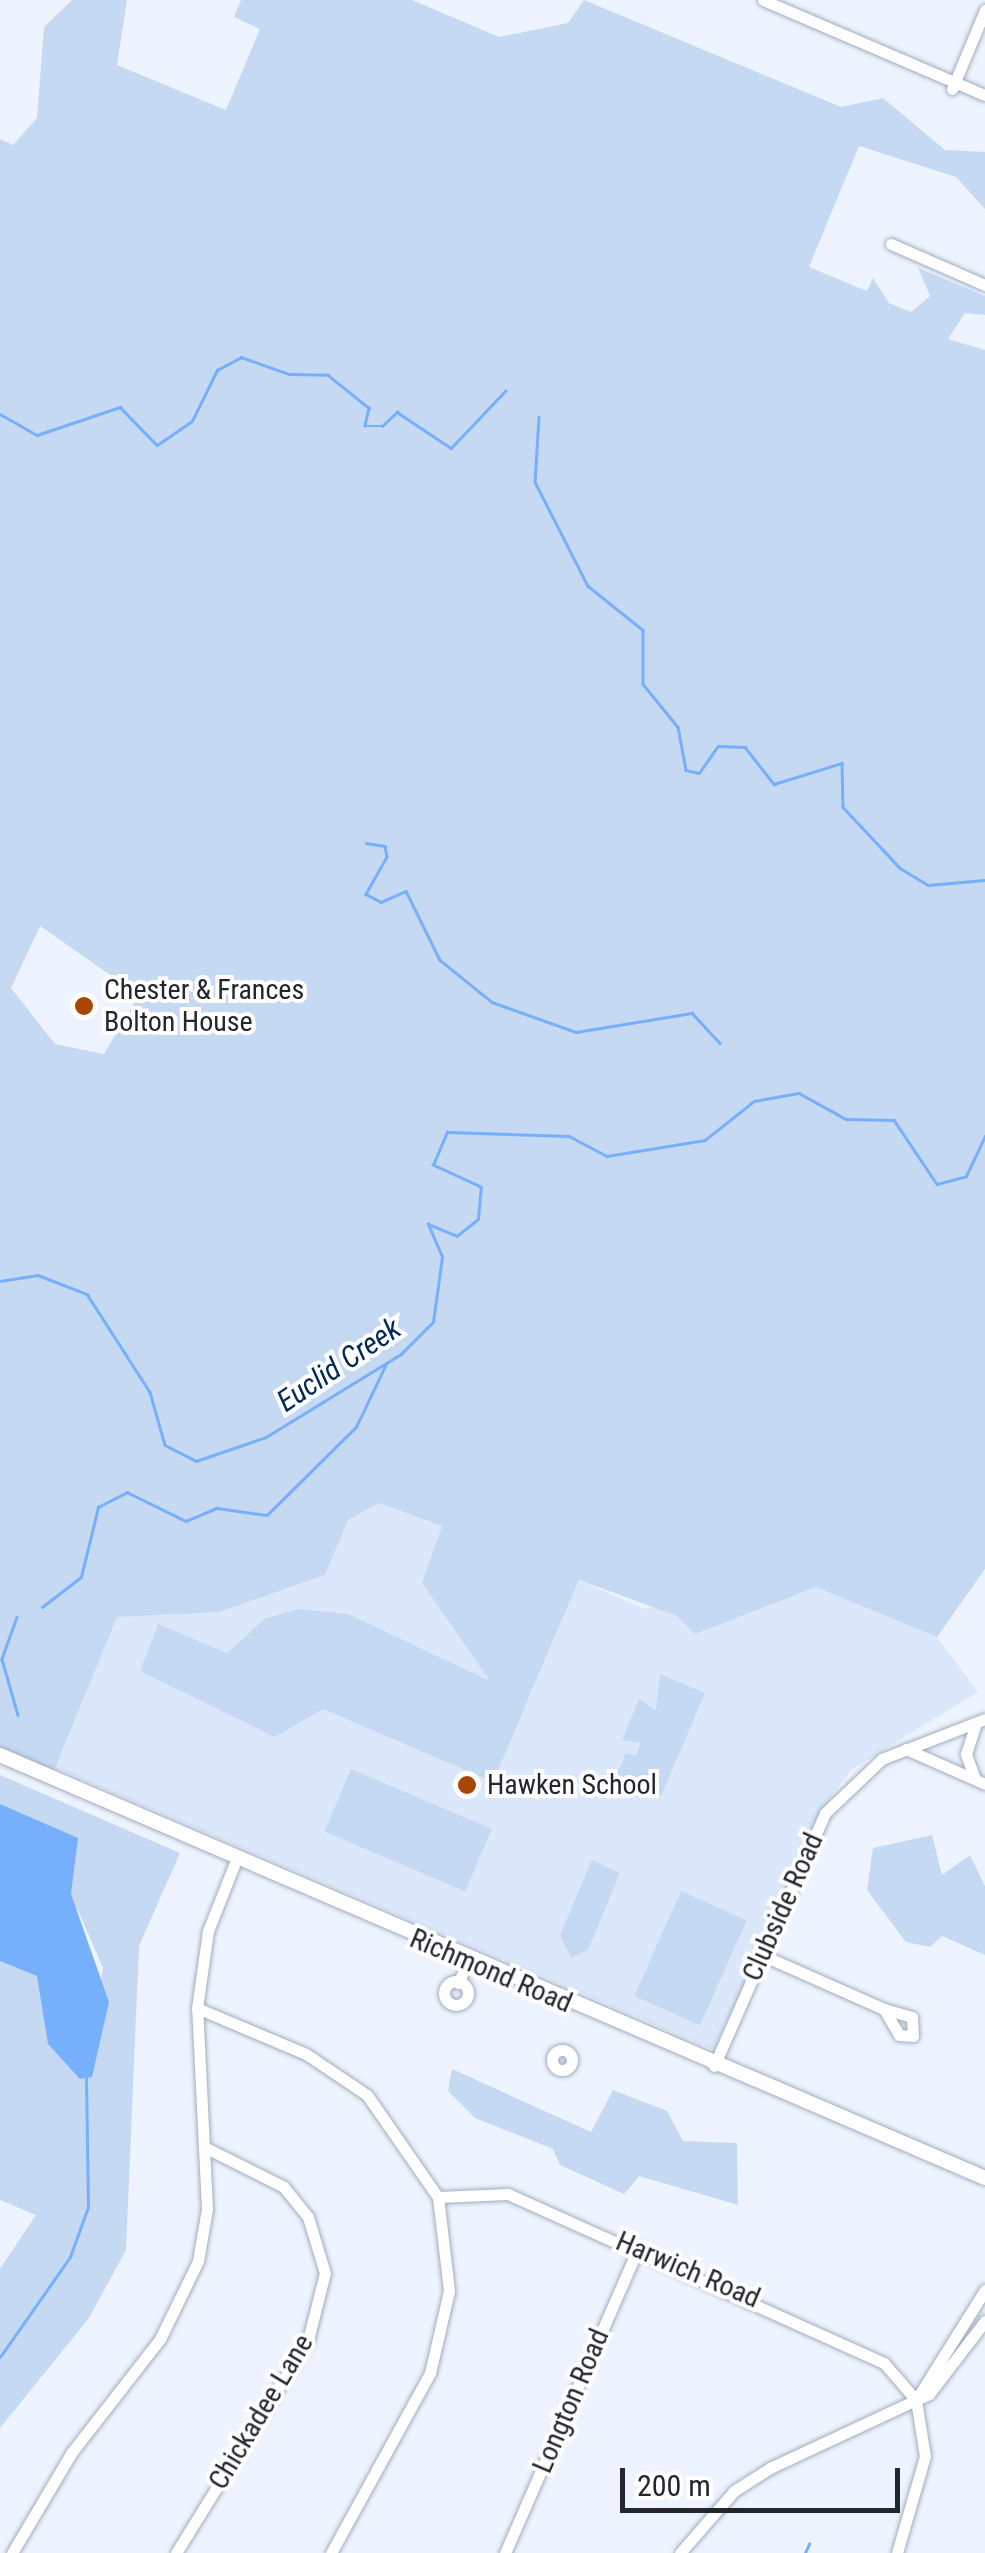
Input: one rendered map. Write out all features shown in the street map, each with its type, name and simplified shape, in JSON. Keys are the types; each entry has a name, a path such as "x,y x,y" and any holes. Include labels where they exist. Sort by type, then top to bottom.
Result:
{"main road":[{"name":"Richmond Road","path":"0,1755 468,1962 985,2178"}],"street":[{"path":"763,0 953,85 985,94"},
{"path":"953,85 985,10"},
{"path":"892,244 985,285"},
{"path":"980,1782 966,1754 981,1721"},
{"name":"Clubside Road","path":"714,2066 825,1813 863,1773 906,1749 981,1721"},
{"path":"906,1749 980,1782"},
{"path":"12,2553 72,2452 175,2314 207,2209 197,2008 208,1931 236,1860"},
{"path":"762,1955 884,2009"},
{"path":"458,1983 468,1962"},
{"path":"197,2008 306,2054 367,2095 438,2197 449,2291 430,2373 331,2553"},
{"name":"Chickadee Lane","path":"176,2553 308,2340 325,2273 308,2216 284,2187 204,2147"},
{"name":"Harwich Road","path":"438,2197 508,2194 638,2248 864,2348 916,2400"},
{"name":"Longton Road","path":"505,2553 638,2248"},
{"path":"896,2553 924,2474 916,2400 985,2290"},
{"path":"680,2553 734,2491 916,2400 949,2376 985,2321"}],"shaded area":[{"path":"72,0 127,0 117,65 226,110 260,29 234,17 241,0 412,0 499,37 568,23 584,0 841,107 883,98 945,150 985,152 985,209 956,177 859,146 809,267 867,291 873,278 889,303 911,312 930,296 918,268 985,296 985,315 965,313 948,339 985,350 985,1569 937,1637 816,1587 695,1634 677,1616 579,1580 493,1782 323,1709 275,1737 140,1671 158,1624 227,1653 266,1618 299,1609 348,1614 490,1681 422,1583 442,1526 379,1503 348,1520 325,1575 219,1612 117,1617 51,1778 0,1755 0,139 13,145 37,118 44,27","holes":["40,926 139,995 104,1054 55,1044 11,988"]},
{"name":"Hawken School","path":"379,1503 442,1526 529,1699 579,1580 644,1609 781,1572 937,1637 978,1692 851,1770 829,1799 714,2050 55,1768 137,1567 320,1535"},
{"path":"660,1674 705,1693 661,1796 616,1776 626,1753 636,1756 641,1743 622,1740 639,1699 656,1710"},
{"path":"351,1769 492,1829 465,1891 324,1832"},
{"path":"0,1775 180,1853 139,1946 126,2250 89,2318 0,2428 0,2269 36,2215 0,2200","holes":["77,1908 103,1968 80,2079 46,2030 46,1993"]},
{"path":"932,1835 942,1875 970,1855 985,1886 985,1955 942,1936 930,1947 906,1942 867,1890 873,1848"},
{"path":"592,1860 620,1873 588,1950 571,1958 560,1935"},
{"path":"681,1891 747,1920 700,2025 634,1996"},
{"path":"452,2069 591,2132 613,2090 667,2111 683,2141 737,2143 738,2205 639,2176 624,2194 560,2165 553,2149 475,2118 448,2091"}],"water":[{"path":"0,1804 78,1838 71,1894 109,2002 92,2077 80,2079 48,2044 37,1976 0,1961"}],"waterway":[{"path":"0,414 37,435 120,407 157,445 192,421 217,370 241,357 289,374 328,375 369,408 365,426 382,426 397,412 451,448 505,391"},
{"path":"539,417 535,482 588,586 643,630 643,684 678,727 686,770 699,773 718,746 745,747 774,784 842,763 843,807 900,868 928,885 985,880"},
{"path":"366,843 385,846 387,857 366,894 381,902 406,891 440,960 492,1002 576,1032 692,1013 720,1043"},
{"name":"Euclid Creek","path":"0,1281 38,1275 87,1294 150,1392 165,1445 196,1461 266,1437 401,1354 433,1322 442,1257 428,1224 457,1236 478,1219 481,1187 433,1165 447,1132 569,1136 607,1156 705,1140 754,1101 799,1093 846,1119 894,1120 937,1184 966,1176 985,1136"},
{"path":"42,1607 81,1577 98,1507 127,1492 186,1521 217,1508 267,1515 356,1427 386,1364"},
{"path":"17,1617 2,1659 18,1715"},
{"path":"0,2357 70,2257 88,2207 86,2078"},
{"path":"805,2553 809,2544"}],"place":[{"name":"Chester & Frances Bolton House","path":"84,1006"},
{"name":"Hawken School","path":"467,1785"}]}
